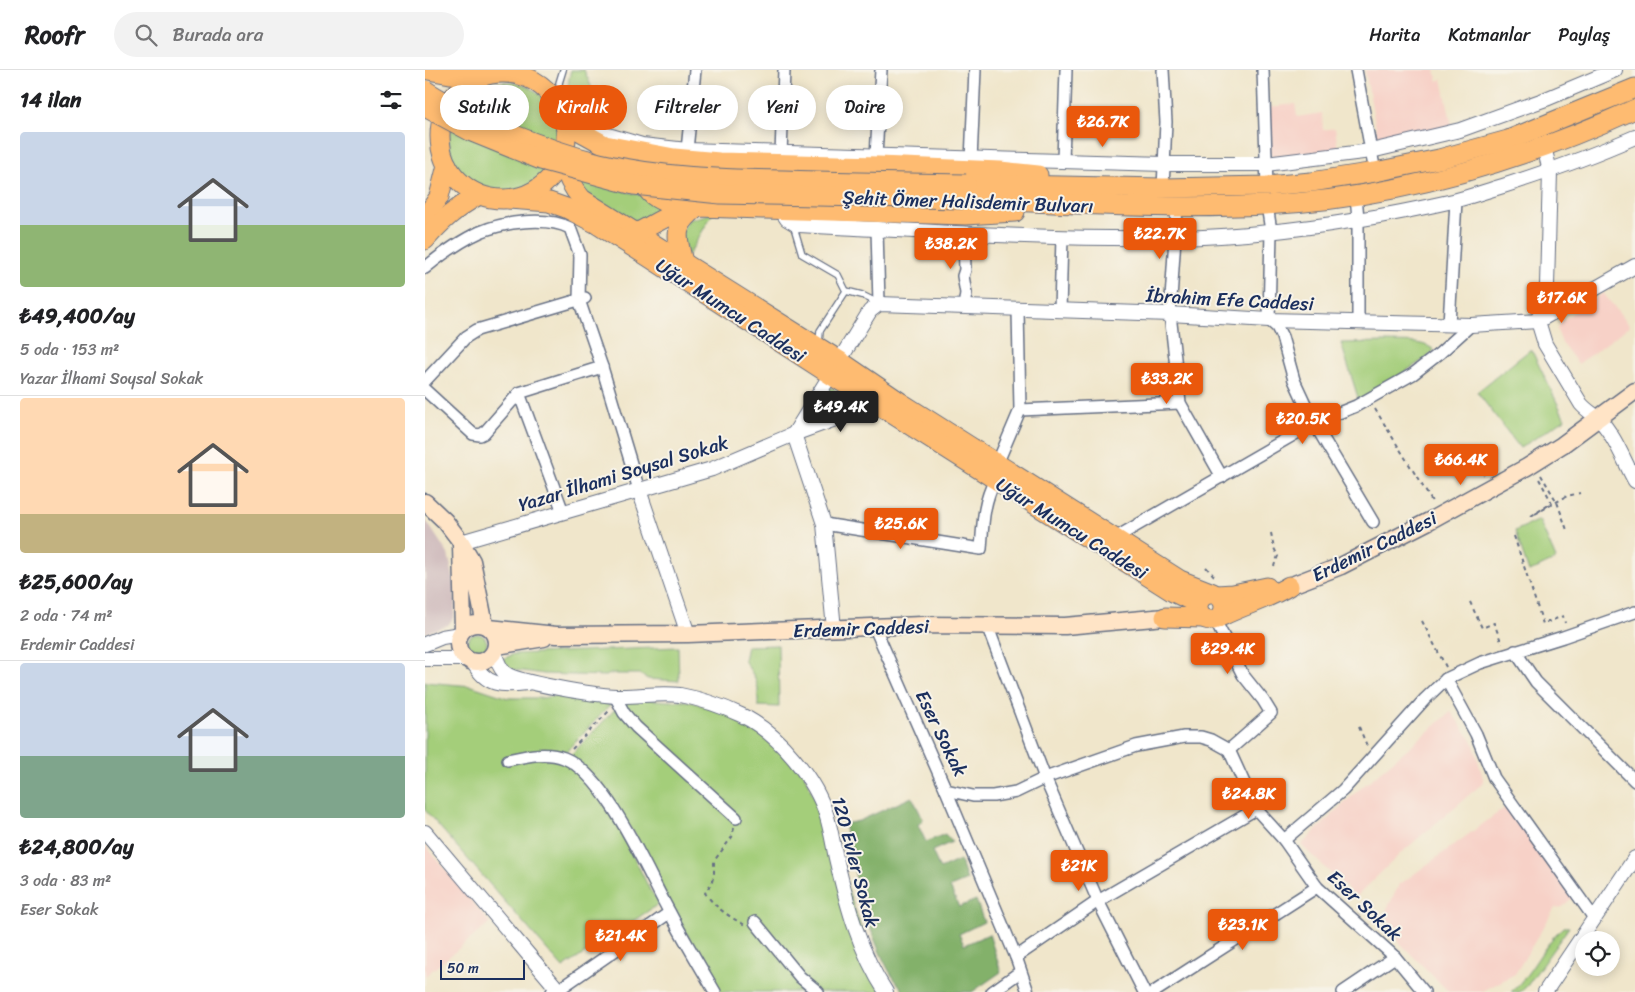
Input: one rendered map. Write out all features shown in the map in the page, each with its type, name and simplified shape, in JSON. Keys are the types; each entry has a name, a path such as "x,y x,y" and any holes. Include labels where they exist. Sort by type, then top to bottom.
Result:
{"main road":[{"path":"429,70 450,74 517,74 532,79 541,85"},
{"path":"425,218 439,197 444,158 440,132 444,114 453,97 466,84 497,73"},
{"name":"Şehit Ömer Halisdemir Bulvarı","path":"581,130 605,144 681,154 719,162 879,166 1000,172 1087,179 1124,197 1163,188 1267,186 1311,182 1439,159 1508,140 1635,88"},
{"name":"Şehit Ömer Halisdemir Bulvarı","path":"425,90 481,119 545,146 601,163 672,175 964,191 1124,197 1177,208 1267,205 1356,195 1444,177 1544,147 1635,109"},
{"name":"Şehit Ömer Halisdemir Bulvarı","path":"425,107 472,132 541,160 634,185 720,194 964,191"},
{"path":"425,135 444,158 454,177 465,187 479,195 494,199 509,199 526,195 541,186 554,174 562,159 566,141 565,130"},
{"name":"Şehit Ömer Halisdemir Bulvarı","path":"681,154 654,163 645,173 644,179 655,198 663,203 692,208"},
{"name":"Uğur Mumcu Caddesi","path":"562,159 566,177 573,190 630,236 836,368 907,406 996,472 1207,613"},
{"path":"425,240 441,221 457,208 479,195"},
{"path":"630,236 692,208 787,217 965,215 1052,210 1089,212 1124,197"},
{"name":"Uğur Mumcu Caddesi","path":"509,199 549,202 566,208 683,262 819,348 836,368 877,404 1115,538 1181,580 1216,590"},
{"path":"683,262 677,238 679,228 692,208"},
{"name":"Erdemir Caddesi","path":"487,627 556,635 688,634 921,626 1065,626 1207,613 1239,607 1274,595 1289,586 1341,566 1492,487 1555,449 1635,391"},
{"path":"425,502 445,521 461,542 472,562 487,627 496,639 495,649 485,661 469,661 459,650 458,639 462,632 474,624 487,627"},
{"path":"461,542 462,632"},
{"name":"Erdemir Caddesi","path":"1216,590 1233,594 1271,586 1289,586"},
{"path":"1207,613 1225,604 1216,590"},
{"name":"Erdemir Caddesi","path":"495,649 556,635"}],"street":[{"path":"695,70 681,154 781,154 1165,164 1266,164 1371,151 1460,130 1547,100 1615,70"},
{"path":"781,154 784,70"},
{"path":"876,156 881,70"},
{"path":"971,160 975,70"},
{"path":"1063,160 1065,70"},
{"path":"1163,70 1166,122 1163,188"},
{"path":"1263,70 1267,186"},
{"path":"1356,70 1375,172"},
{"path":"787,217 877,229 1061,237 1174,238 1271,231 1358,219 1456,200 1550,171 1635,137"},
{"path":"1544,147 1550,171 1547,286 1538,321 1545,344 1587,411 1598,418 1635,481"},
{"path":"1356,195 1359,322"},
{"path":"1449,324 1456,200"},
{"path":"1267,205 1271,231 1269,320 1277,327 1282,337 1294,380 1314,423 1373,522"},
{"path":"1177,208 1170,314 1180,403 1222,477"},
{"path":"425,268 450,249 482,232 518,223 539,221 570,228 580,255 582,299 639,490 688,634"},
{"path":"833,629 824,524 794,434 870,311 879,304 877,229"},
{"path":"964,233 965,270 963,276 966,293 964,308"},
{"path":"1060,311 1061,237"},
{"name":"İbrahim Efe Caddesi","path":"879,304 1170,314 1269,320 1471,325 1538,321 1635,266"},
{"path":"425,382 466,337 477,330 582,299"},
{"path":"824,524 981,549 987,494 1020,410 1018,310"},
{"path":"1115,538 1314,423 1356,406 1413,374 1471,325"},
{"path":"425,390 473,434 480,435 519,392 602,367"},
{"path":"519,392 563,512"},
{"path":"1020,410 1180,403"},
{"name":"Yazar İlhami Soysal Sokak","path":"461,542 712,469 794,434 877,404"},
{"path":"1284,840 1343,790 1447,674 1635,612"},
{"path":"1207,613 1243,675 1271,713 1229,750"},
{"path":"987,625 1045,778 1098,901 1145,992"},
{"name":"Eser Sokak","path":"875,628 947,790 973,796 993,796 1016,792 1045,778 1136,746 1184,737 1201,737 1211,740 1229,750 1256,809 1284,840 1317,887 1395,957 1424,992"},
{"path":"425,644 462,632"},
{"name":"120 Evler Sokak","path":"495,649 505,673 529,682 616,699 678,695 712,703 743,716 770,735 795,760 816,789 827,816 845,898 859,941 875,976 886,992"},
{"path":"1515,651 1536,682 1635,781"},
{"path":"425,659 469,661"},
{"name":"120 Evler Sokak","path":"469,661 480,675 492,683 509,685 529,682"},
{"path":"1447,674 1476,734 1494,778 1594,918"},
{"path":"616,699 624,713 636,727 736,818"},
{"path":"508,760 535,754 564,758 580,769 601,790 622,821 669,913 715,992"},
{"path":"947,790 1016,958 1028,992"},
{"path":"1016,958 1098,901 1256,809"},
{"path":"425,832 557,991 669,913"},
{"path":"1545,992 1635,858"},
{"path":"1154,992 1317,887"},
{"path":"755,922 800,977 818,992"},
{"path":"1343,992 1395,957"},
{"path":"992,992 1020,972"}],"lane":[{"path":"559,85 563,70"},
{"path":"787,217 802,254 838,275 846,291 862,295 879,304"},
{"path":"819,348 820,331 846,291"}],"path":[{"path":"1369,398 1434,504"},
{"path":"1467,447 1485,476"},
{"path":"1540,473 1557,502 1567,530"},
{"path":"1537,475 1552,503 1531,516 1567,496 1580,493"},
{"path":"1271,533 1278,556 1274,566"},
{"path":"1514,536 1543,624 1563,616 1567,626"},
{"path":"1206,567 1216,590"},
{"path":"1470,602 1482,628 1494,623 1502,646"},
{"path":"1422,621 1447,674"},
{"path":"564,758 616,699"},
{"path":"1359,727 1367,746"},
{"path":"736,818 732,837 714,861 712,882 705,893 712,904 729,916 745,925 751,921 755,922"}],"shaded area":[{"path":"1365,70 1435,70 1438,81 1442,79 1452,126 1379,144"},
{"path":"1295,104 1297,117 1322,113 1323,130 1335,128 1338,150 1271,157 1270,107"},
{"path":"1603,293 1630,326 1578,364 1562,343 1557,330 1560,322"},
{"path":"425,519 448,554 455,584 455,608 454,617 448,625 425,633"},
{"path":"1451,712 1473,742 1484,782 1401,853 1356,897 1301,845 1354,794"},
{"path":"1506,807 1574,896 1562,907 1555,908 1515,974 1481,992 1449,992 1380,923 1399,885"},
{"path":"425,845 490,923 425,976"}],"green space":[{"path":"571,70 584,70 591,85 568,85"},
{"path":"505,82 521,85 489,85"},
{"path":"529,88 539,95 539,130 560,130 560,149 551,169 536,184 516,193 494,193 474,184 459,169 450,149 450,130 529,130"},
{"path":"577,180 645,196 670,210 641,226 590,198"},
{"path":"713,213 688,256 681,234 688,220"},
{"path":"1386,342 1423,344 1433,349 1433,352 1359,401 1341,343"},
{"path":"1531,349 1565,419 1520,448 1477,392"},
{"path":"831,387 855,403 809,423"},
{"path":"1539,520 1556,559 1529,572 1515,531"},
{"path":"477,634 484,637 487,644 484,651 477,654 470,651 467,644 470,637"},
{"path":"778,645 779,707 758,706 758,689 755,678 744,660 747,646"},
{"path":"678,647 679,681 648,679 639,674 610,674 606,676 544,674 509,669 503,659 514,654"},
{"path":"425,682 472,686 508,698 542,698 566,694 611,704 564,754 539,758 560,760 577,772 595,790 617,823 650,890 660,903 563,968 425,810"},
{"path":"643,699 689,701 734,716 762,736 803,772 823,817 883,992 720,992 677,917 635,834 569,757 623,701"},
{"path":"912,797 923,819 918,825 926,842 945,834 952,842 932,851 940,869 960,860 967,880 950,887 959,907 976,900 984,922 959,934 964,945 989,934 1001,972 972,992 904,992 887,967 866,915 844,824 859,821"},
{"path":"1563,927 1569,927 1527,986 1520,992 1511,992 1519,985 1549,942"}]}
